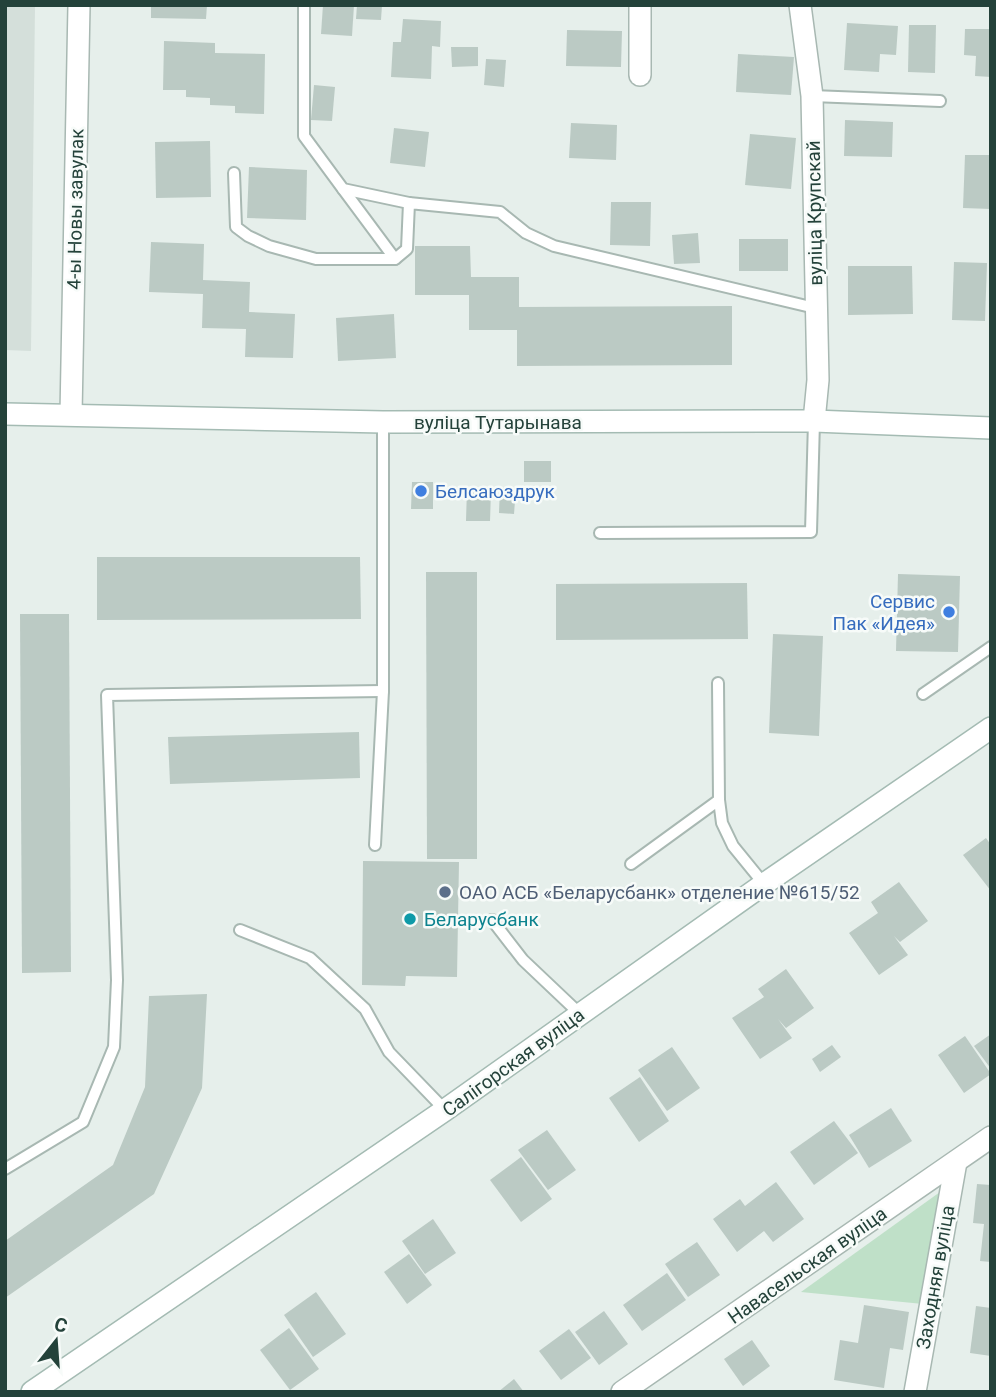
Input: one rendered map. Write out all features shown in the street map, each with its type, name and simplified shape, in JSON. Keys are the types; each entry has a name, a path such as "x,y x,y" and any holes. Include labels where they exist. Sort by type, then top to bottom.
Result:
{"street":[{"name":"4-ы Новы завулак","path":"71,414 79,5"},
{"path":"639,75 640,5"},
{"name":"вуліца Крупскай","path":"800,5 812,96 818,380 814,421"},
{"name":"вуліца Тутарынава","path":"5,414 383,422 814,421 991,428"},
{"name":"Салігорская вуліца","path":"32,1392 445,1110 764,884 991,728"},
{"name":"Навасельская вуліца","path":"622,1392 991,1137"},
{"name":"Заходняя вуліца","path":"915,1392 956,1162"}],"lane":[{"path":"304,5 304,136 395,259"},
{"path":"812,96 940,101"},
{"path":"234,173 236,227 269,246 316,259 395,259 407,249 409,203"},
{"path":"343,189 409,203 500,212 526,233 554,246 815,308"},
{"path":"600,533 811,532 814,421"},
{"path":"375,845 383,691 383,422"},
{"path":"923,694 991,647"},
{"path":"718,683 719,800 722,823 733,846 764,884"},
{"path":"5,1169 83,1122 114,1047 117,980 107,695 383,691"},
{"path":"631,864 719,800"},
{"path":"492,920 523,960 580,1014"},
{"path":"240,930 310,958 365,1009 389,1052 445,1110"}],"shaded area":[{"path":"5,5 35,5 31,351 5,350"}],"green space":[{"path":"940,1192 923,1304 801,1292"}],"building":[{"path":"151,5 207,5 206,19 151,18"},
{"path":"323,5 354,5 352,36 321,34"},
{"path":"357,5 382,5 381,20 356,19"},
{"path":"403,19 441,21 440,47 432,46 431,79 391,77 393,42 401,42"},
{"path":"847,23 898,26 896,55 880,54 879,72 844,70"},
{"path":"909,25 936,25 935,73 908,72"},
{"path":"965,29 991,29 991,77 975,76 976,56 964,55"},
{"path":"567,30 622,31 621,67 566,66"},
{"path":"164,41 215,43 215,53 265,54 264,114 235,113 235,106 210,105 210,98 186,97 186,90 163,90"},
{"path":"451,47 478,47 478,66 452,67"},
{"path":"738,54 794,57 791,95 736,92"},
{"path":"486,59 506,60 504,87 484,85"},
{"path":"314,85 335,87 332,121 311,120"},
{"path":"845,120 893,122 892,157 844,156"},
{"path":"571,123 617,125 616,160 569,158"},
{"path":"394,128 429,132 425,167 390,163"},
{"path":"750,134 796,138 791,189 745,185"},
{"path":"210,141 211,197 156,198 155,142"},
{"path":"965,155 991,155 991,209 963,208"},
{"path":"249,167 307,170 306,220 247,218"},
{"path":"611,202 651,202 650,246 610,245"},
{"path":"698,233 700,263 674,264 672,235"},
{"path":"739,239 788,239 788,271 739,271"},
{"path":"151,242 204,244 203,280 250,282 249,312 295,314 293,358 245,357 246,329 202,328 203,294 149,292"},
{"path":"415,246 470,246 471,277 519,277 519,307 732,306 732,365 517,366 517,330 469,330 469,295 415,295"},
{"path":"954,262 987,263 985,321 952,320"},
{"path":"848,266 912,266 913,314 848,315"},
{"path":"394,314 396,358 338,361 336,318"},
{"path":"524,461 551,461 551,482 524,482"},
{"path":"412,482 433,482 433,509 411,509"},
{"path":"500,487 516,488 514,514 499,513"},
{"path":"467,488 491,489 490,521 466,521"},
{"path":"97,557 360,557 361,619 97,620"},
{"path":"426,572 477,572 477,859 427,859"},
{"path":"898,574 960,576 958,652 896,651"},
{"path":"747,583 748,639 556,640 556,584"},
{"path":"20,614 69,614 71,972 22,973"},
{"path":"773,634 823,636 819,736 769,733"},
{"path":"359,732 360,778 170,784 168,737"},
{"path":"986,838 991,845 991,891 963,855"},
{"name":"Беларусбанк","path":"363,861 459,862 457,977 406,976 405,986 362,985"},
{"path":"899,882 928,921 900,942 894,936 908,955 879,975 849,933 878,913 871,902"},
{"path":"786,969 814,1008 786,1028 778,1019 792,1038 760,1059 732,1018 764,997 758,989"},
{"path":"207,994 202,1088 154,1194 5,1298 5,1241 113,1165 145,1087 149,996"},
{"path":"991,1034 991,1069 974,1046"},
{"path":"965,1036 991,1074 964,1093 938,1055"},
{"path":"832,1045 841,1057 820,1072 812,1059"},
{"path":"672,1047 700,1088 667,1111 638,1070"},
{"path":"640,1077 669,1121 639,1142 609,1098"},
{"path":"891,1108 912,1141 869,1168 849,1135"},
{"path":"834,1121 858,1153 814,1185 790,1152"},
{"path":"547,1130 576,1170 548,1190 518,1150"},
{"path":"521,1157 552,1199 521,1222 490,1180"},
{"path":"776,1182 804,1219 773,1242 764,1231 737,1252 713,1219 740,1199 745,1206"},
{"path":"977,1184 991,1185 991,1262 980,1261 984,1224 973,1223"},
{"path":"433,1219 456,1253 425,1274 402,1241"},
{"path":"697,1242 720,1275 688,1297 665,1264"},
{"path":"409,1254 432,1285 407,1304 384,1272"},
{"path":"667,1273 686,1300 642,1331 623,1305"},
{"path":"316,1292 346,1334 313,1357 284,1315"},
{"path":"864,1305 909,1312 903,1350 890,1348 884,1388 834,1380 840,1340 858,1343"},
{"path":"976,1306 991,1308 991,1356 970,1353"},
{"path":"604,1311 628,1344 599,1365 575,1332"},
{"path":"289,1328 319,1369 290,1390 260,1350"},
{"path":"569,1329 591,1358 561,1380 539,1351"},
{"path":"752,1340 770,1366 743,1386 724,1359"},
{"path":"514,1379 524,1392 498,1392"}],"place":[{"name":"Белсаюздрук","path":"421,491"},
{"name":"Сервис Пак «Идея»","path":"949,612"},
{"name":"ОАО АСБ «Беларусбанк» отделение №615/52","path":"445,892"},
{"name":"Беларусбанк","path":"410,919"}]}
